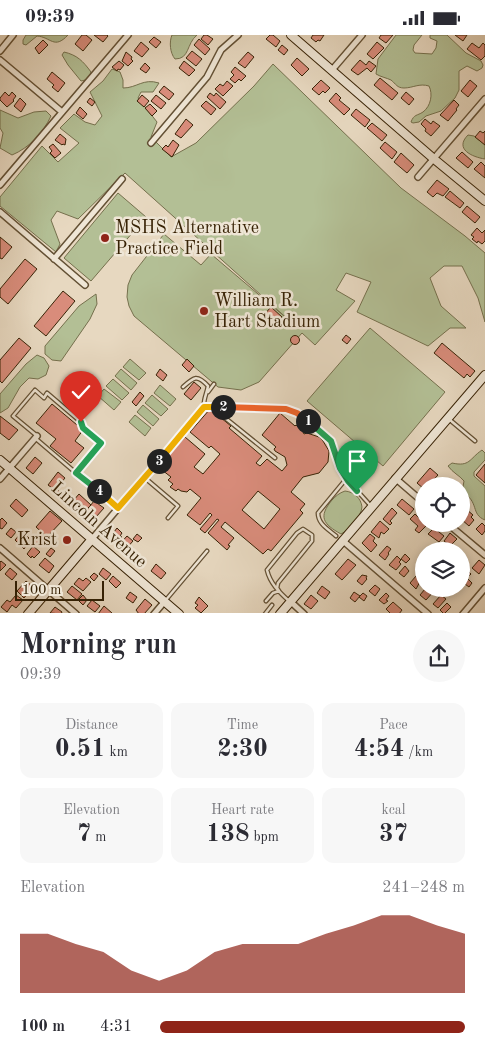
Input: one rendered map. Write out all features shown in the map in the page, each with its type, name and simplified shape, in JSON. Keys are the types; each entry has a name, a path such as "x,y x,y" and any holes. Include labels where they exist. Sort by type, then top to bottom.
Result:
{"street":[{"path":"0,51 13,35"},
{"path":"0,185 128,35"},
{"path":"151,143 207,77 221,50 238,35"},
{"path":"291,35 485,201"},
{"path":"332,70 362,35"},
{"path":"0,60 62,112"},
{"path":"418,177 485,99"},
{"path":"54,259 122,179"},
{"path":"0,212 85,285"},
{"path":"280,613 339,538 371,506 485,375"},
{"path":"28,613 204,407 245,408"},
{"path":"0,479 36,437"},
{"name":"Lincoln Avenue","path":"0,460 179,613"},
{"path":"395,478 415,495"},
{"path":"458,532 485,555"},
{"path":"339,538 428,613"},
{"path":"0,548 76,613"},
{"path":"463,613 485,588"},
{"path":"154,613 165,601"},
{"path":"290,601 304,613"}],"lane":[{"path":"183,387 193,378 199,378 208,386 204,407"},
{"path":"207,393 214,384"},
{"path":"76,473 101,443 83,428 81,422 47,393 44,398 35,391 13,416 76,473 118,508"},
{"path":"212,407 275,458"},
{"path":"245,408 286,409 297,413 331,441 340,468 346,479 371,506"},
{"path":"447,418 475,441"},
{"path":"145,478 178,506 168,518"},
{"path":"339,538 321,523 318,513 346,479"},
{"path":"279,591 278,583 312,541 312,535 303,529 297,533 268,567 267,571 270,580 279,591 290,601"},
{"path":"165,601 207,551"},
{"path":"266,601 272,593 279,591"},
{"path":"265,613 272,605"}],"green space":[{"path":"26,35 68,35 59,42 37,36 26,45 23,44 23,40"},
{"path":"172,35 197,35 186,54 175,59 170,47"},
{"path":"396,35 422,35 414,45 413,50 415,53 432,54 436,48 437,41 430,38 430,35 447,35 466,53 481,61 482,68 477,71 467,66 459,71 459,90 455,98 441,111 413,123 411,122 413,118 423,112 429,103 431,93 429,86 422,85 402,88 398,87 391,80 376,74 378,59"},
{"path":"64,52 76,57 85,65 91,72 88,78 81,81 62,55"},
{"path":"273,64 401,188 485,253 485,322 478,298 462,266 444,266 430,278 441,306 466,328 450,328 428,346 357,312 371,282 346,273 336,290 355,301 315,345 302,333 259,382 241,390 218,387 134,316 129,306 127,297 128,285 132,275 164,234 201,265 211,254 291,322 125,173 78,219 57,211 51,220 60,244 56,252 0,206 0,197 42,146 58,162 79,143 60,128 74,114 85,122 95,125 102,116 90,92 103,81 112,69 120,72 123,88 132,87 144,82 159,83 153,92 141,92 138,98 157,122 151,137 171,157 196,143 254,86"},
{"path":"0,110 18,118 34,112 46,111 51,116 35,139 12,155 0,148 3,133 0,128"},
{"path":"468,135 474,136 485,145 485,159 466,151 463,144"},
{"name":"MSHS Alternative Practice Field","path":"118,193 146,217 91,281 64,258"},
{"path":"96,294 97,304 90,319 61,361 52,360 45,354 45,346 79,306"},
{"path":"370,328 445,392 383,466 307,401"},
{"path":"37,355 44,358 49,366 46,375 38,379 29,378 20,387 8,408 0,413 0,394 26,364"},
{"path":"130,359 146,373 139,380 123,367"},
{"path":"121,369 137,383 131,390 115,376"},
{"path":"113,379 129,393 122,400 106,386"},
{"path":"160,385 176,399 170,406 154,393"},
{"path":"104,389 121,402 114,410 98,396"},
{"path":"152,395 168,409 161,416 145,403"},
{"path":"143,405 159,419 153,426 137,412"},
{"path":"135,415 151,428 145,436 129,422"},
{"path":"482,450 485,453 485,460 474,472 474,476 485,486 485,520 478,515 470,499 470,477 460,477 448,466 452,463 462,464 469,461"},
{"path":"345,491 356,496 362,507 354,523 341,534 330,527 324,520 324,516 332,500"}],"building":[{"path":"82,35 86,35 92,40 83,51 75,44"},
{"path":"94,35 107,35 108,36 103,42"},
{"path":"204,35 213,39 208,45 201,39"},
{"path":"273,35 280,41 276,47 266,39"},
{"path":"313,35 324,35 320,41 316,42 311,38"},
{"path":"381,35 393,35 386,43 379,38"},
{"path":"455,35 467,35 463,41"},
{"path":"154,37 161,42 156,48 149,42"},
{"path":"199,39 210,49 205,55 194,45"},
{"path":"43,40 48,45 39,54 35,48"},
{"path":"141,42 149,49 142,57 134,51"},
{"path":"377,42 384,48 373,59 367,54"},
{"path":"472,43 479,48 483,43 485,45 485,56 481,60 467,49"},
{"path":"282,45 288,50 284,55 278,50"},
{"path":"192,51 202,59 196,66 186,58"},
{"path":"126,52 132,57 133,61 128,66 122,61"},
{"path":"248,52 254,57 245,68 238,63"},
{"path":"297,58 309,69 302,76 291,65"},
{"path":"360,60 366,65 369,61 376,66 371,72 367,68 358,75 351,70"},
{"path":"119,61 124,65 117,71 112,67"},
{"path":"184,61 195,70 189,76 179,68"},
{"path":"145,63 150,68 146,73 140,69"},
{"path":"235,67 246,76 241,81 239,79 235,83 230,79 234,75 231,72"},
{"path":"52,72 65,83 58,92 47,79"},
{"path":"380,78 398,93 392,100 374,85"},
{"path":"321,80 330,88 325,93 323,91 319,95 312,89"},
{"path":"470,80 477,86 468,97 461,91"},
{"path":"227,81 233,86 223,96 215,89 220,84 223,86"},
{"path":"164,86 174,94 169,100 159,92"},
{"path":"5,92 9,96 12,92 16,96 14,101 7,107 0,100"},
{"path":"406,92 414,99 409,105 401,98"},
{"path":"210,93 214,96 216,93 226,102 220,109 207,97"},
{"path":"336,93 341,98 339,100 350,109 344,115 329,101"},
{"path":"142,95 149,101 144,107 137,101"},
{"path":"156,95 166,103 161,109 151,101"},
{"path":"20,98 26,104 21,112 14,106"},
{"path":"90,98 95,102 92,106 87,102"},
{"path":"454,100 459,105 448,121 440,115"},
{"path":"206,101 216,109 211,115 201,106"},
{"path":"150,104 157,111 152,116 145,108"},
{"path":"80,107 87,114 83,119 76,113"},
{"path":"356,109 370,120 365,127 351,115"},
{"path":"186,119 193,125 181,138 175,134"},
{"path":"425,119 431,124 433,121 440,126 431,136 421,124"},
{"path":"372,123 387,135 382,141 367,128"},
{"path":"480,131 483,133 485,131 485,145 475,137"},
{"path":"60,134 66,139 65,145 55,140"},
{"path":"173,140 179,145 172,157 162,149 166,145 168,147"},
{"path":"385,142 397,152 392,159 380,148"},
{"path":"53,144 61,153 55,158 50,153 52,151 49,147"},
{"path":"462,152 473,162 468,168 456,158"},
{"path":"401,153 414,165 407,173 394,162"},
{"path":"481,162 485,166 485,178 474,169"},
{"path":"437,180 449,189 443,196 437,193 433,197 427,192"},
{"path":"450,191 464,203 460,208 445,197"},
{"path":"467,206 480,217 475,223 462,212"},
{"path":"477,228 482,233 485,230 485,241 482,244 472,239 474,237 471,235"},
{"path":"0,237 12,247 2,259 0,258"},
{"path":"25,259 37,269 8,304 0,297 0,289"},
{"path":"63,291 75,301 46,336 34,326"},
{"path":"271,307 282,317 274,327 262,317"},
{"path":"295,335 300,340 295,345 290,340"},
{"path":"346,335 351,339 347,344 342,340"},
{"path":"19,338 31,348 2,383 0,381 0,360"},
{"path":"442,343 475,371 470,377 467,374 464,378 434,353"},
{"path":"187,359 194,366 189,372 182,365"},
{"path":"160,369 167,375 163,381 156,375"},
{"path":"194,382 201,388 191,400 184,394"},
{"path":"140,392 144,396 136,406 132,402"},
{"path":"52,404 83,430 75,441 84,448 71,463 50,446 56,439 36,423"},
{"path":"210,409 262,456 256,463 260,466 267,459 282,471 287,465 285,457 275,451 276,447 262,435 280,413 302,430 304,434 307,433 319,437 323,441 329,451 328,462 319,473 303,477 291,492 305,504 300,510 303,513 271,551 268,549 263,554 225,522 221,527 234,538 228,545 230,546 227,550 208,533 219,520 217,519 205,533 200,529 212,515 210,513 200,525 187,515 201,498 190,489 187,492 178,489 176,491 170,487 173,484 168,480 171,477 162,470 167,463 164,461 185,437 205,454 194,467 203,474 220,454 211,446 209,448 190,432","holes":["258,491 280,509 264,529 242,510"]},
{"path":"0,416 18,430 9,440 0,433"},
{"path":"35,457 42,463 33,474 26,468"},
{"path":"485,464 485,483 476,475"},
{"path":"430,468 438,475 436,477 422,477"},
{"path":"58,472 65,478 55,490 48,485"},
{"path":"57,489 62,494 58,498 53,494"},
{"path":"79,494 91,505 85,511 73,501"},
{"path":"16,499 28,510 22,517 10,506"},
{"path":"402,499 414,509 409,515 397,505"},
{"path":"73,501 85,511 82,516 69,505"},
{"path":"94,501 104,508 96,517 94,515 89,522 82,516"},
{"path":"392,508 397,513 390,521 392,523 390,525 383,519"},
{"path":"50,511 62,521 47,537 36,527"},
{"path":"470,512 473,515 471,517 474,520 470,525"},
{"path":"415,514 415,523 410,519"},
{"path":"2,518 7,523 2,529 0,528 0,520"},
{"path":"380,521 389,529 384,534 381,532 379,538 371,532"},
{"path":"482,523 485,526 485,531 482,535 476,529"},
{"path":"11,528 16,532 11,538 6,534"},
{"path":"117,528 122,533 120,536 122,537 118,541 111,536"},
{"path":"22,532 29,538 24,549 15,540"},
{"path":"430,532 439,532 444,536 439,542 428,534"},
{"path":"450,533 457,539 454,542 444,541"},
{"path":"137,534 142,538 138,542 133,539"},
{"path":"370,534 375,538 373,541 377,545 371,552 362,543"},
{"path":"36,535 41,540 37,544 32,540"},
{"path":"127,536 133,541 125,550 119,545"},
{"path":"33,546 40,552 34,558 32,556 31,558 27,554"},
{"path":"387,546 391,549 385,560 379,555"},
{"path":"51,548 55,551 50,557 46,554"},
{"path":"405,554 410,559 406,563 401,559"},
{"path":"397,556 401,560 399,562 401,564 396,570 389,565"},
{"path":"45,558 54,566 49,573 39,565"},
{"path":"348,559 356,565 342,580 335,574"},
{"path":"479,560 485,565 479,574 472,568"},
{"path":"0,562 6,565 0,571"},
{"path":"156,564 166,573 161,579 151,571"},
{"path":"405,566 409,571 404,577 399,573"},
{"path":"10,568 17,574 12,580 5,574"},
{"path":"103,568 111,574 106,580 99,574"},
{"path":"94,573 98,576 94,581 90,577"},
{"path":"362,575 367,576 367,579 362,585 357,581"},
{"path":"113,576 121,583 116,588 109,581"},
{"path":"415,577 415,588 410,583"},
{"path":"79,578 83,581 86,578 91,582 83,591 74,584"},
{"path":"26,581 33,587 24,598 17,591"},
{"path":"375,585 380,589 375,596 369,591"},
{"path":"72,586 82,594 77,600 67,592"},
{"path":"322,586 330,592 325,599 317,593"},
{"path":"130,592 137,597 133,603 126,598"},
{"path":"354,592 360,596 355,602 350,598"},
{"path":"363,593 367,596 364,601 359,597"},
{"path":"386,593 389,596 386,600 388,601 384,604 379,600"},
{"path":"16,595 23,600 16,608 12,605 7,612 1,607 7,600 10,602"},
{"path":"83,595 87,600 83,605 78,600"},
{"path":"311,595 318,601 311,609 304,604"},
{"path":"199,597 208,606 201,613 195,608 198,605 195,603"},
{"path":"439,597 446,599 438,608 433,604"},
{"path":"145,599 152,605 145,613 138,613 136,610"},
{"path":"92,600 100,606 95,612 87,606"},
{"path":"393,602 402,610 400,613 390,613 386,609"},
{"path":"447,603 451,607 445,613 440,610"},
{"path":"104,606 112,613 99,613"},
{"path":"55,607 62,612 62,613 50,613"}],"place":[{"name":"MSHS Alternative Practice Field","path":"105,238"},
{"name":"William R. Hart Stadium","path":"204,311"},
{"name":"Krist","path":"67,540"}],"route":[{"path":"81,422 83,428 101,443 76,473 118,508 204,407 286,409 297,413 331,441 343,475 357,491"}]}
